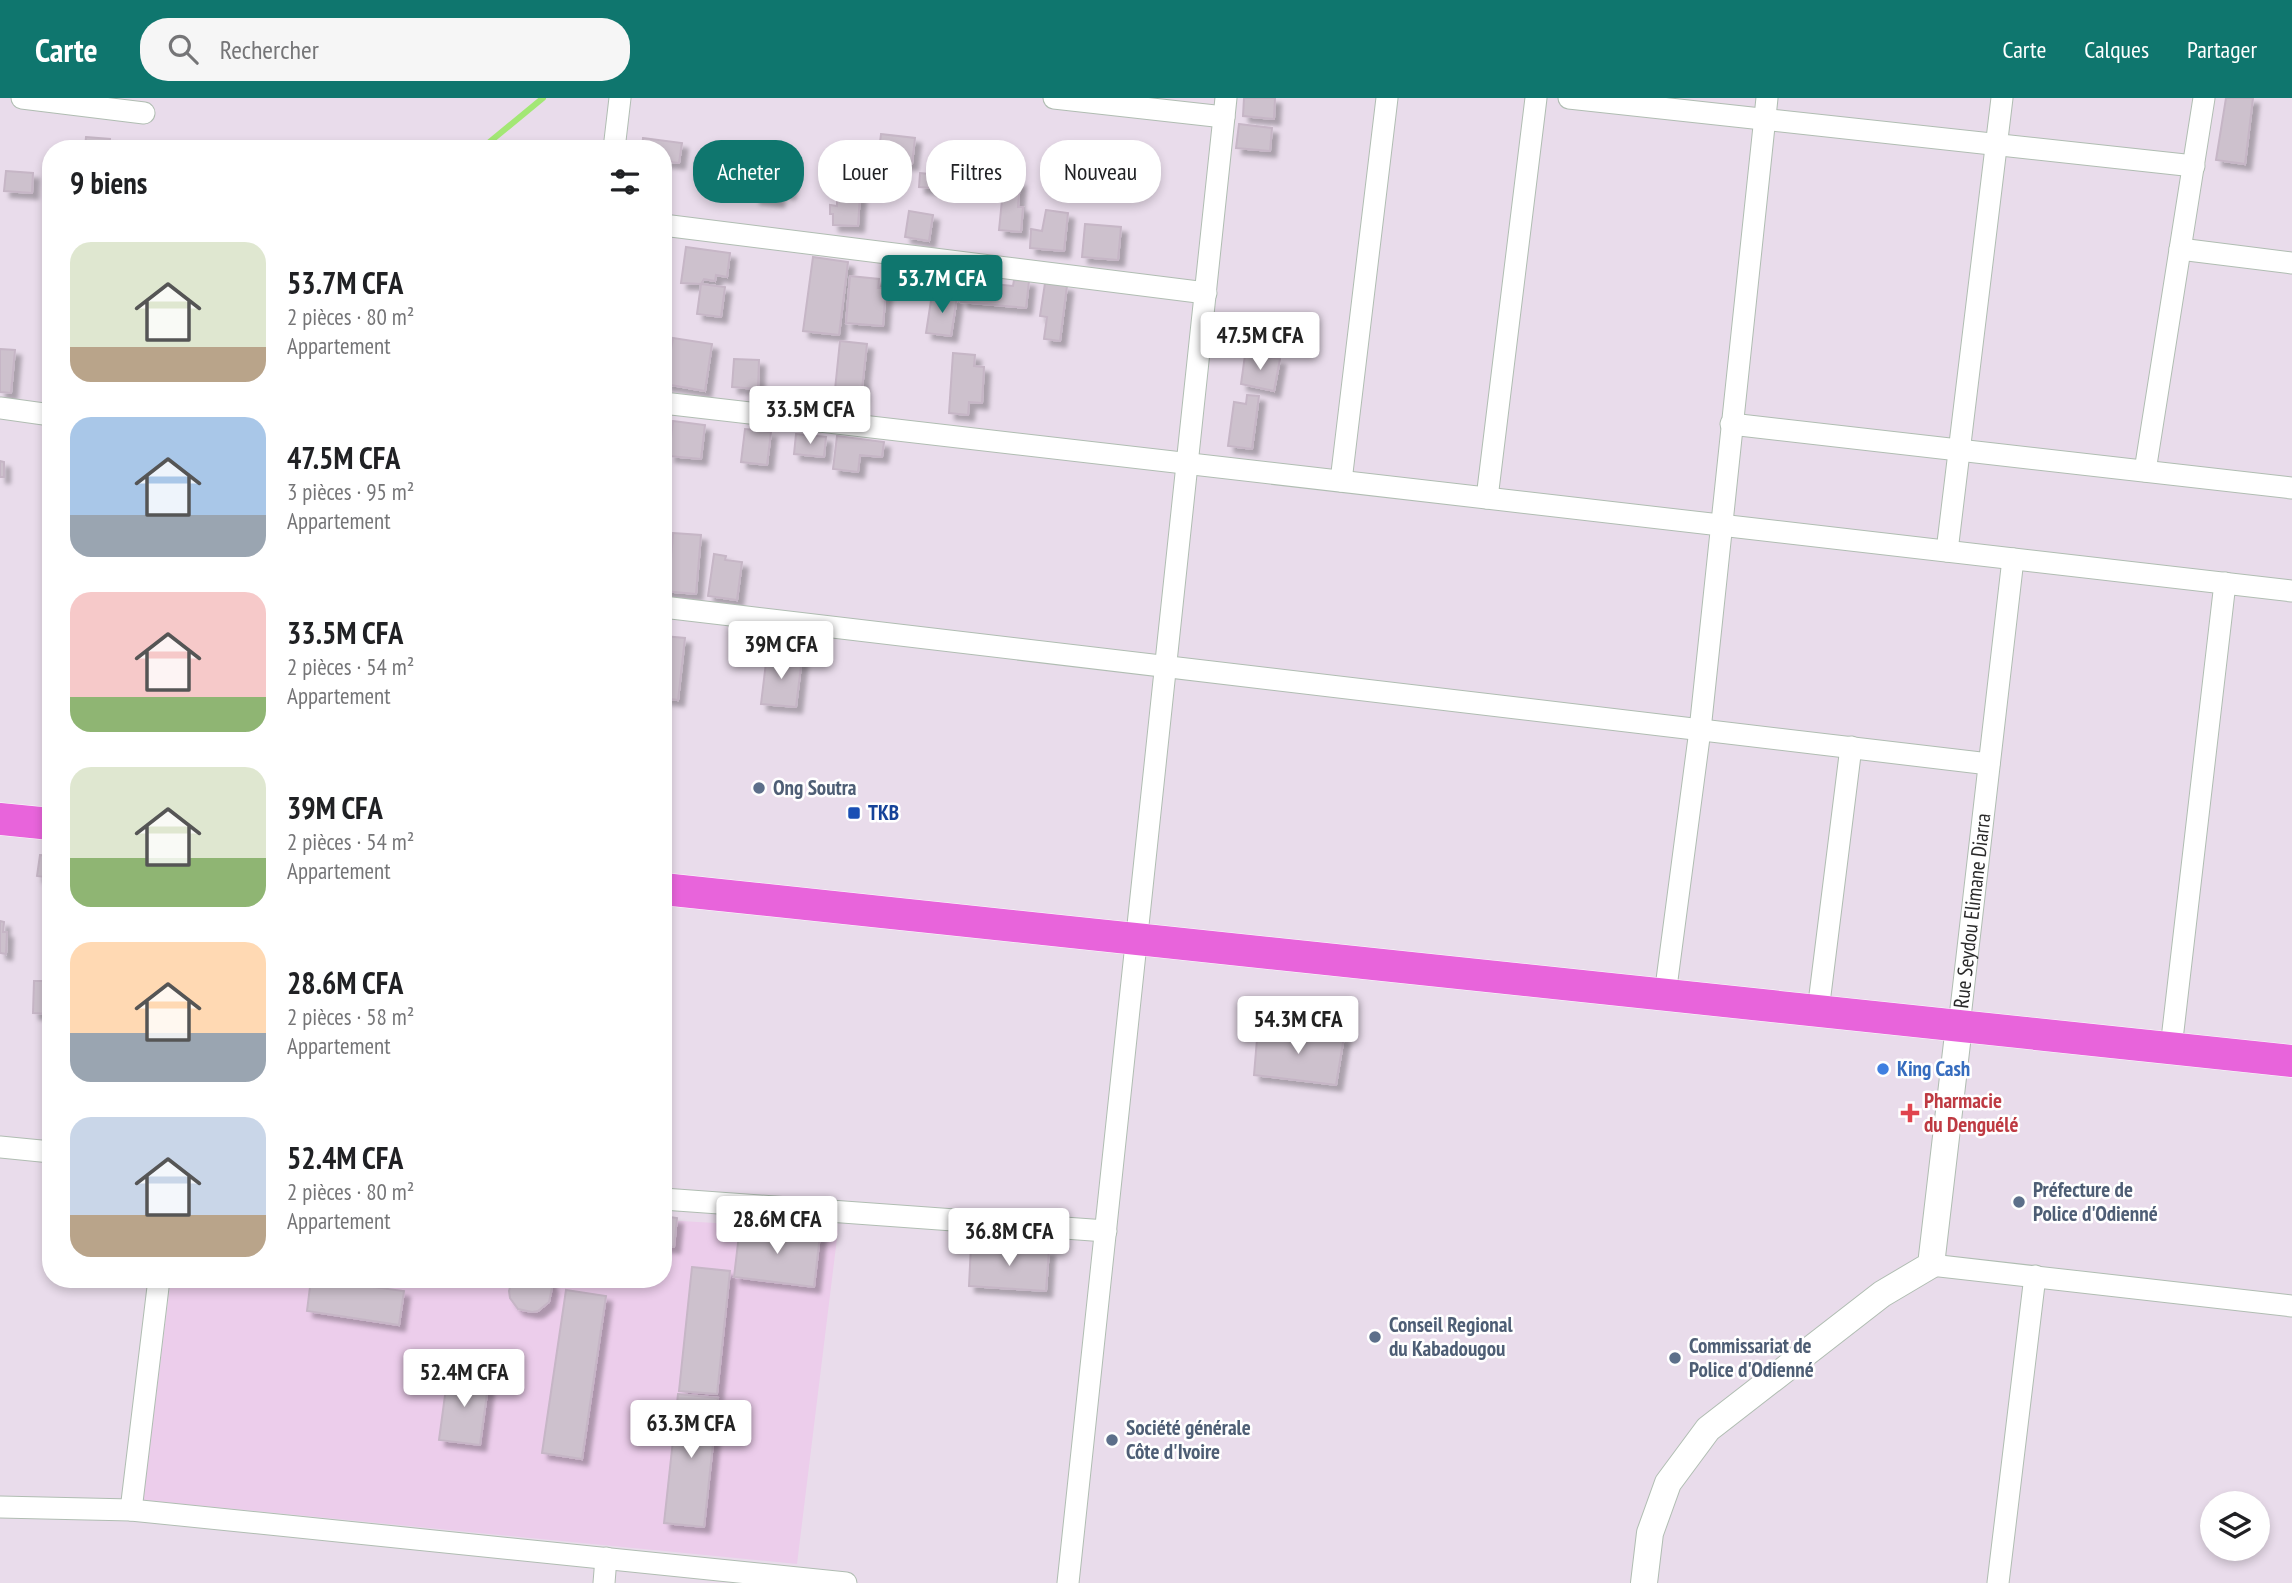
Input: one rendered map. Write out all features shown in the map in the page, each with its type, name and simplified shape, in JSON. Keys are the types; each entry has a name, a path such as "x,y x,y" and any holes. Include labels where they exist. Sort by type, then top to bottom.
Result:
{"main road":[{"path":"0,819 42,823"},
{"path":"672,890 2292,1061"}],"street":[{"path":"22,98 144,113"},
{"path":"615,140 620,98"},
{"path":"1054,98 1225,108 1068,1583"},
{"path":"1341,481 1387,98"},
{"path":"1487,498 1536,98"},
{"path":"1569,98 1766,108 1997,144 2194,166"},
{"path":"1947,551 2002,98"},
{"path":"2145,471 2204,98"},
{"path":"1665,995 1700,730 1766,108"},
{"path":"672,226 1206,293"},
{"path":"2180,249 2292,263"},
{"path":"672,404 2292,591"},
{"path":"0,408 42,414"},
{"path":"1731,424 2292,488"},
{"name":"Rue Seydou Elimane Diarra","path":"1931,1265 2014,559"},
{"path":"2171,1048 2225,583"},
{"path":"672,608 1989,764"},
{"path":"1818,1011 1851,747"},
{"path":"0,1147 42,1151"},
{"path":"672,1200 1106,1231"},
{"path":"1644,1583 1650,1533 1668,1483 1709,1429 1882,1294 1931,1265 2292,1306"},
{"path":"1998,1583 2035,1276"},
{"path":"131,1510 158,1288"},
{"path":"0,1507 131,1510 846,1583"},
{"path":"604,1583 606,1558"}],"shaded area":[{"path":"672,1221 838,1230 797,1564 143,1500 170,1288 672,1288"}],"building":[{"path":"1244,98 1275,98 1274,119 1243,116"},
{"path":"2226,98 2253,98 2245,164 2216,160"},
{"path":"1239,124 1272,128 1270,151 1236,148"},
{"path":"881,134 915,138 912,164 912,140 880,140"},
{"path":"86,137 110,139 110,140 86,140"},
{"path":"672,142 682,143 679,163 672,162"},
{"path":"6,171 33,173 32,193 4,191"},
{"path":"920,173 926,174 926,188 919,187"},
{"path":"837,203 859,203 858,226 833,225 830,205 837,206"},
{"path":"1002,203 1018,203 1018,207 1023,207 1021,232 999,230"},
{"path":"1046,210 1068,213 1064,251 1030,248 1031,229 1042,231"},
{"path":"909,211 933,215 929,241 905,237"},
{"path":"1085,224 1121,227 1118,260 1082,257"},
{"path":"686,247 730,253 727,277 716,275 715,281 704,279 701,284 681,283"},
{"path":"813,257 848,262 839,335 803,331"},
{"path":"850,276 879,279 878,288 886,288 883,326 846,323"},
{"path":"1014,280 1029,281 1026,308 961,302 963,281 1013,286"},
{"path":"1045,283 1067,286 1060,341 1044,339 1047,317 1040,316"},
{"path":"701,284 725,287 721,317 697,314"},
{"path":"932,294 957,297 951,336 926,333"},
{"path":"673,338 712,344 705,391 672,385"},
{"path":"840,341 867,344 861,398 854,401 853,411 833,409"},
{"path":"0,349 15,350 11,393 0,392"},
{"path":"953,353 975,355 974,366 984,367 982,403 969,402 968,415 949,413"},
{"path":"1245,355 1280,359 1274,391 1241,384"},
{"path":"734,359 759,360 758,389 732,387"},
{"path":"1247,395 1259,396 1252,449 1228,446 1234,402 1246,404"},
{"path":"673,421 705,425 701,459 672,456"},
{"path":"745,429 771,432 767,465 741,462"},
{"path":"796,434 826,437 824,457 794,454"},
{"path":"837,436 884,442 882,457 860,455 858,472 833,469"},
{"path":"0,461 4,462 4,477 0,477"},
{"path":"673,533 701,535 696,594 672,592"},
{"path":"714,554 726,556 725,560 742,562 737,600 708,596"},
{"path":"672,637 685,638 678,700 672,699"},
{"path":"767,654 802,658 796,707 761,704"},
{"path":"40,855 42,855 42,877 37,876"},
{"path":"0,921 4,922 3,932 7,932 6,954 0,953"},
{"path":"34,981 42,981 42,1014 33,1013"},
{"path":"1258,1027 1344,1037 1336,1085 1254,1075"},
{"path":"672,1217 677,1218 672,1247"},
{"path":"740,1226 820,1235 814,1287 734,1277"},
{"path":"971,1245 1049,1250 1046,1291 969,1286"},
{"path":"692,1267 730,1271 717,1394 679,1391"},
{"path":"310,1288 381,1288 404,1291 399,1325 307,1311"},
{"path":"510,1288 552,1288 549,1302 538,1311 532,1312 518,1309 510,1298"},
{"path":"566,1290 606,1296 582,1459 542,1453"},
{"path":"448,1373 489,1379 480,1445 439,1440"},
{"path":"678,1394 718,1398 704,1527 664,1523"}],"waterway":[{"path":"492,140 543,98"}],"place":[{"name":"Ong Soutra","path":"759,788"},
{"name":"TKB","path":"854,813"},
{"name":"King Cash","path":"1883,1069"},
{"name":"Pharmacie du Denguélé","path":"1910,1113"},
{"name":"Préfecture de Police d'Odienné","path":"2019,1202"},
{"name":"Conseil Regional du Kabadougou","path":"1375,1337"},
{"name":"Commissariat de Police d'Odienné","path":"1675,1358"},
{"name":"Société générale Côte d'Ivoire","path":"1112,1440"}]}
